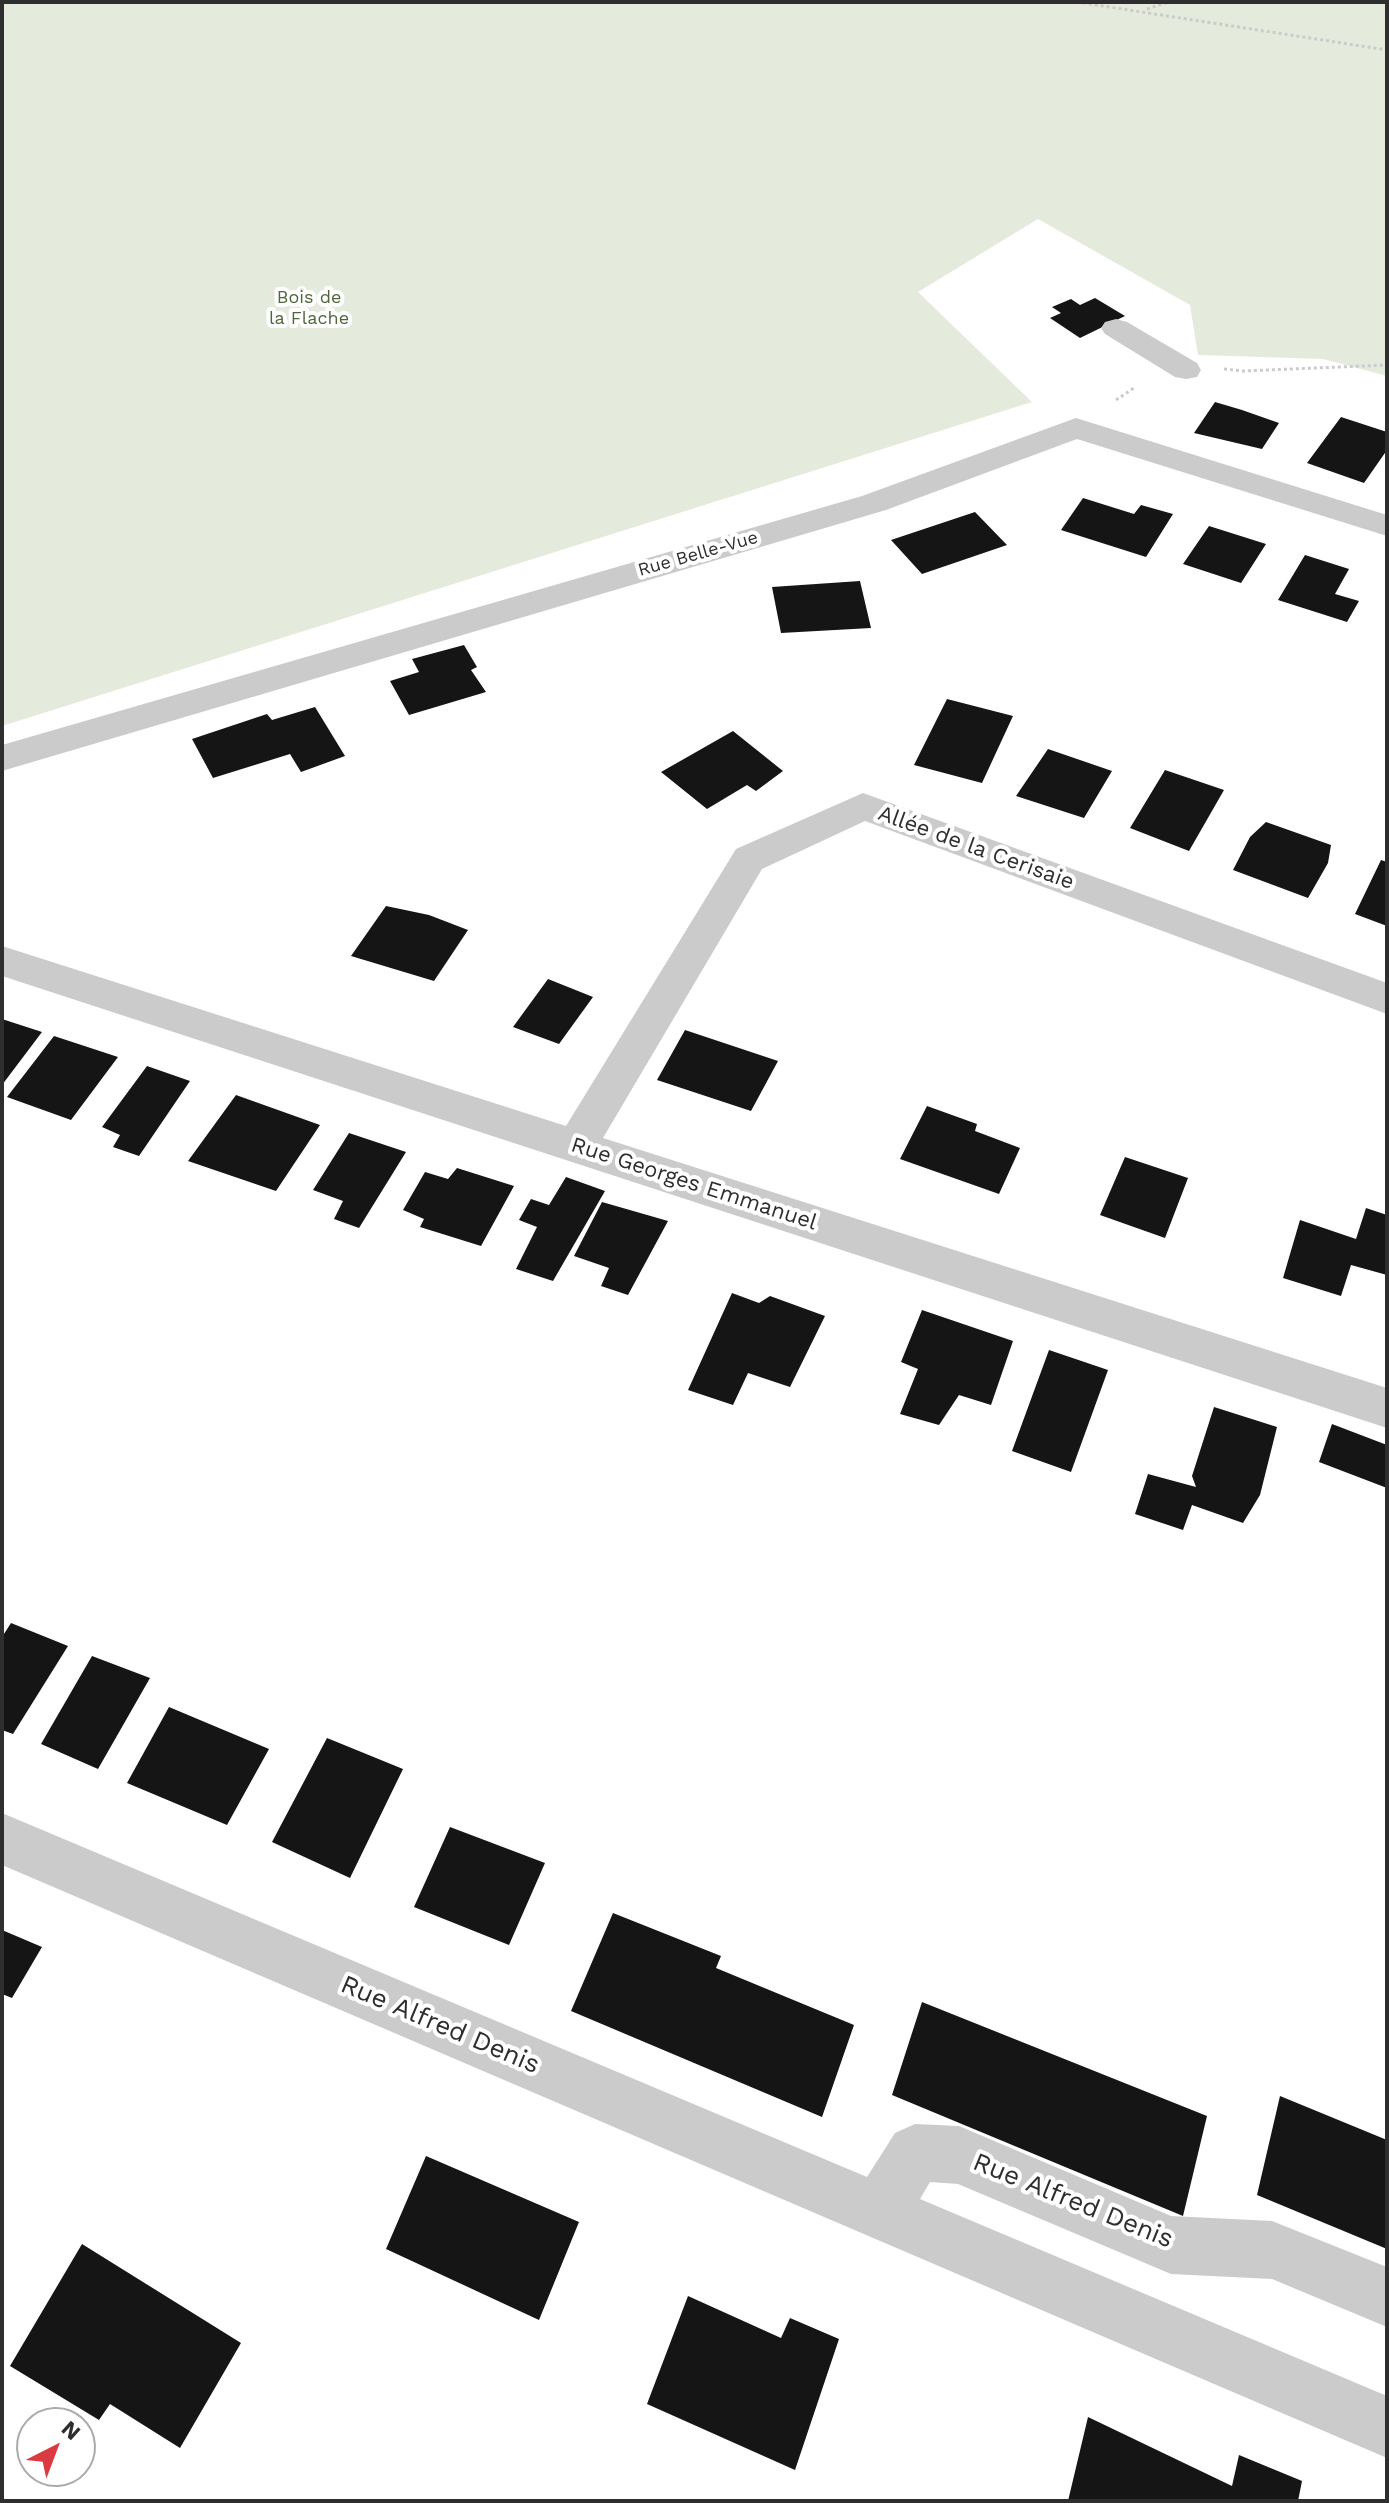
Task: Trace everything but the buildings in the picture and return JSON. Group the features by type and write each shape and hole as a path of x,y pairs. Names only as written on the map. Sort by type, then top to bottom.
{"street":[{"path":"1116,328 1186,370"},
{"name":"Rue Belle-Vue","path":"2,758 874,503 1076,428 1387,526"},
{"name":"Allée de la Cerisaie","path":"576,1146 749,859 863,806 1387,999"},
{"name":"Rue Georges Emmanuel","path":"2,961 1387,1408"},
{"name":"Rue Alfred Denis","path":"2,1839 1387,2427"},
{"name":"Rue Alfred Denis","path":"879,2212 915,2153 959,2155 1171,2245 1272,2250 1387,2297"}],"path":[{"path":"1077,2 1387,50"},
{"path":"1143,11 1169,2"}],"green space":[{"name":"Bois de la Flache","path":"2,2 1387,2 1387,376 1323,359 1198,355 1190,305 1038,219 918,292 1032,402 2,726"}]}
